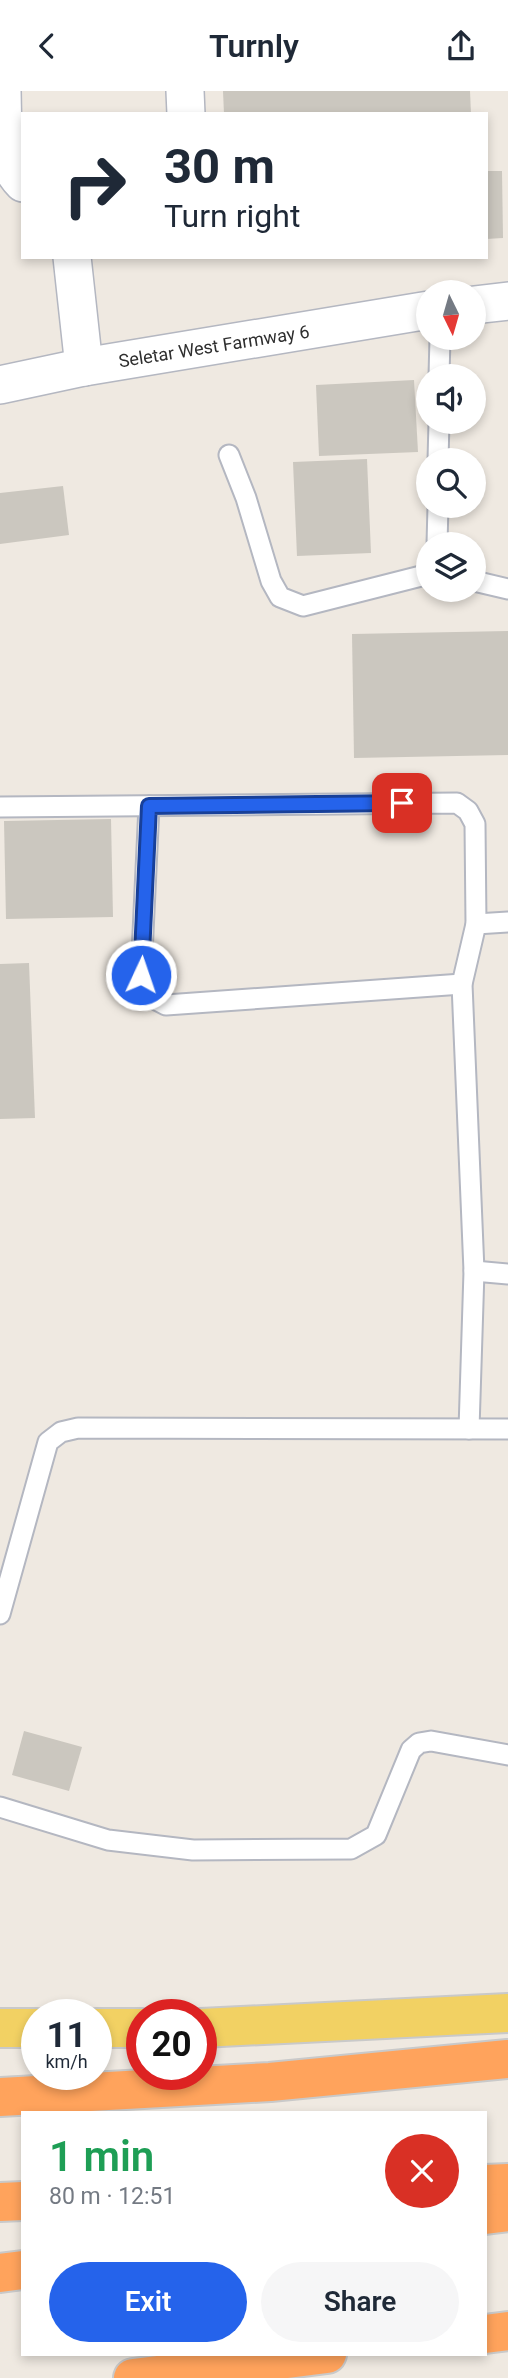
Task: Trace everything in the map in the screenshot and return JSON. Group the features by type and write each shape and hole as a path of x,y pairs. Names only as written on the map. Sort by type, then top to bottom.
{"highway":[{"path":"0,2097 270,2082 508,2059"},
{"path":"487,2184 508,2183"},
{"path":"0,2202 21,2201"},
{"path":"487,2215 508,2212"},
{"path":"0,2273 21,2270"},
{"path":"487,2334 508,2331"},
{"path":"133,2378 311,2356"}],"main road":[{"path":"217,2027 508,2013"},
{"path":"0,2028 21,2028"}],"street":[{"path":"2,91 5,154 12,174 21,181"},
{"path":"185,91 186,112"},
{"path":"72,259 83,367"},
{"path":"486,304 508,301"},
{"name":"Seletar West Farmway 6","path":"0,385 83,367 416,312"}],"lane":[{"path":"229,455 246,498 271,581 280,597 303,605 416,577"},
{"path":"486,584 508,589"},
{"path":"0,807 457,803 468,811 475,824 476,925 462,985 474,1271 469,1429"},
{"path":"149,806 141,975 148,995 166,1005 462,985"},
{"path":"476,925 508,922"},
{"path":"474,1271 508,1274"},
{"path":"0,1614 48,1442 61,1432 78,1428 508,1429"},
{"path":"0,1807 108,1840 193,1850 351,1849 376,1835 411,1750 419,1743 431,1741 508,1755"}],"building":[{"path":"223,91 470,91 471,112 224,112"},
{"path":"488,171 502,171 503,238 488,239"},
{"path":"414,380 416,452 319,456 316,385"},
{"path":"367,459 371,553 297,556 293,462"},
{"path":"63,486 69,535 0,544 0,493"},
{"path":"508,631 508,755 354,758 352,634"},
{"path":"111,819 113,917 6,919 4,821"},
{"path":"29,963 35,1118 0,1119 0,964"},
{"path":"24,1731 82,1747 69,1791 12,1775"}],"route":[{"path":"141,975 149,806 402,803"}]}
